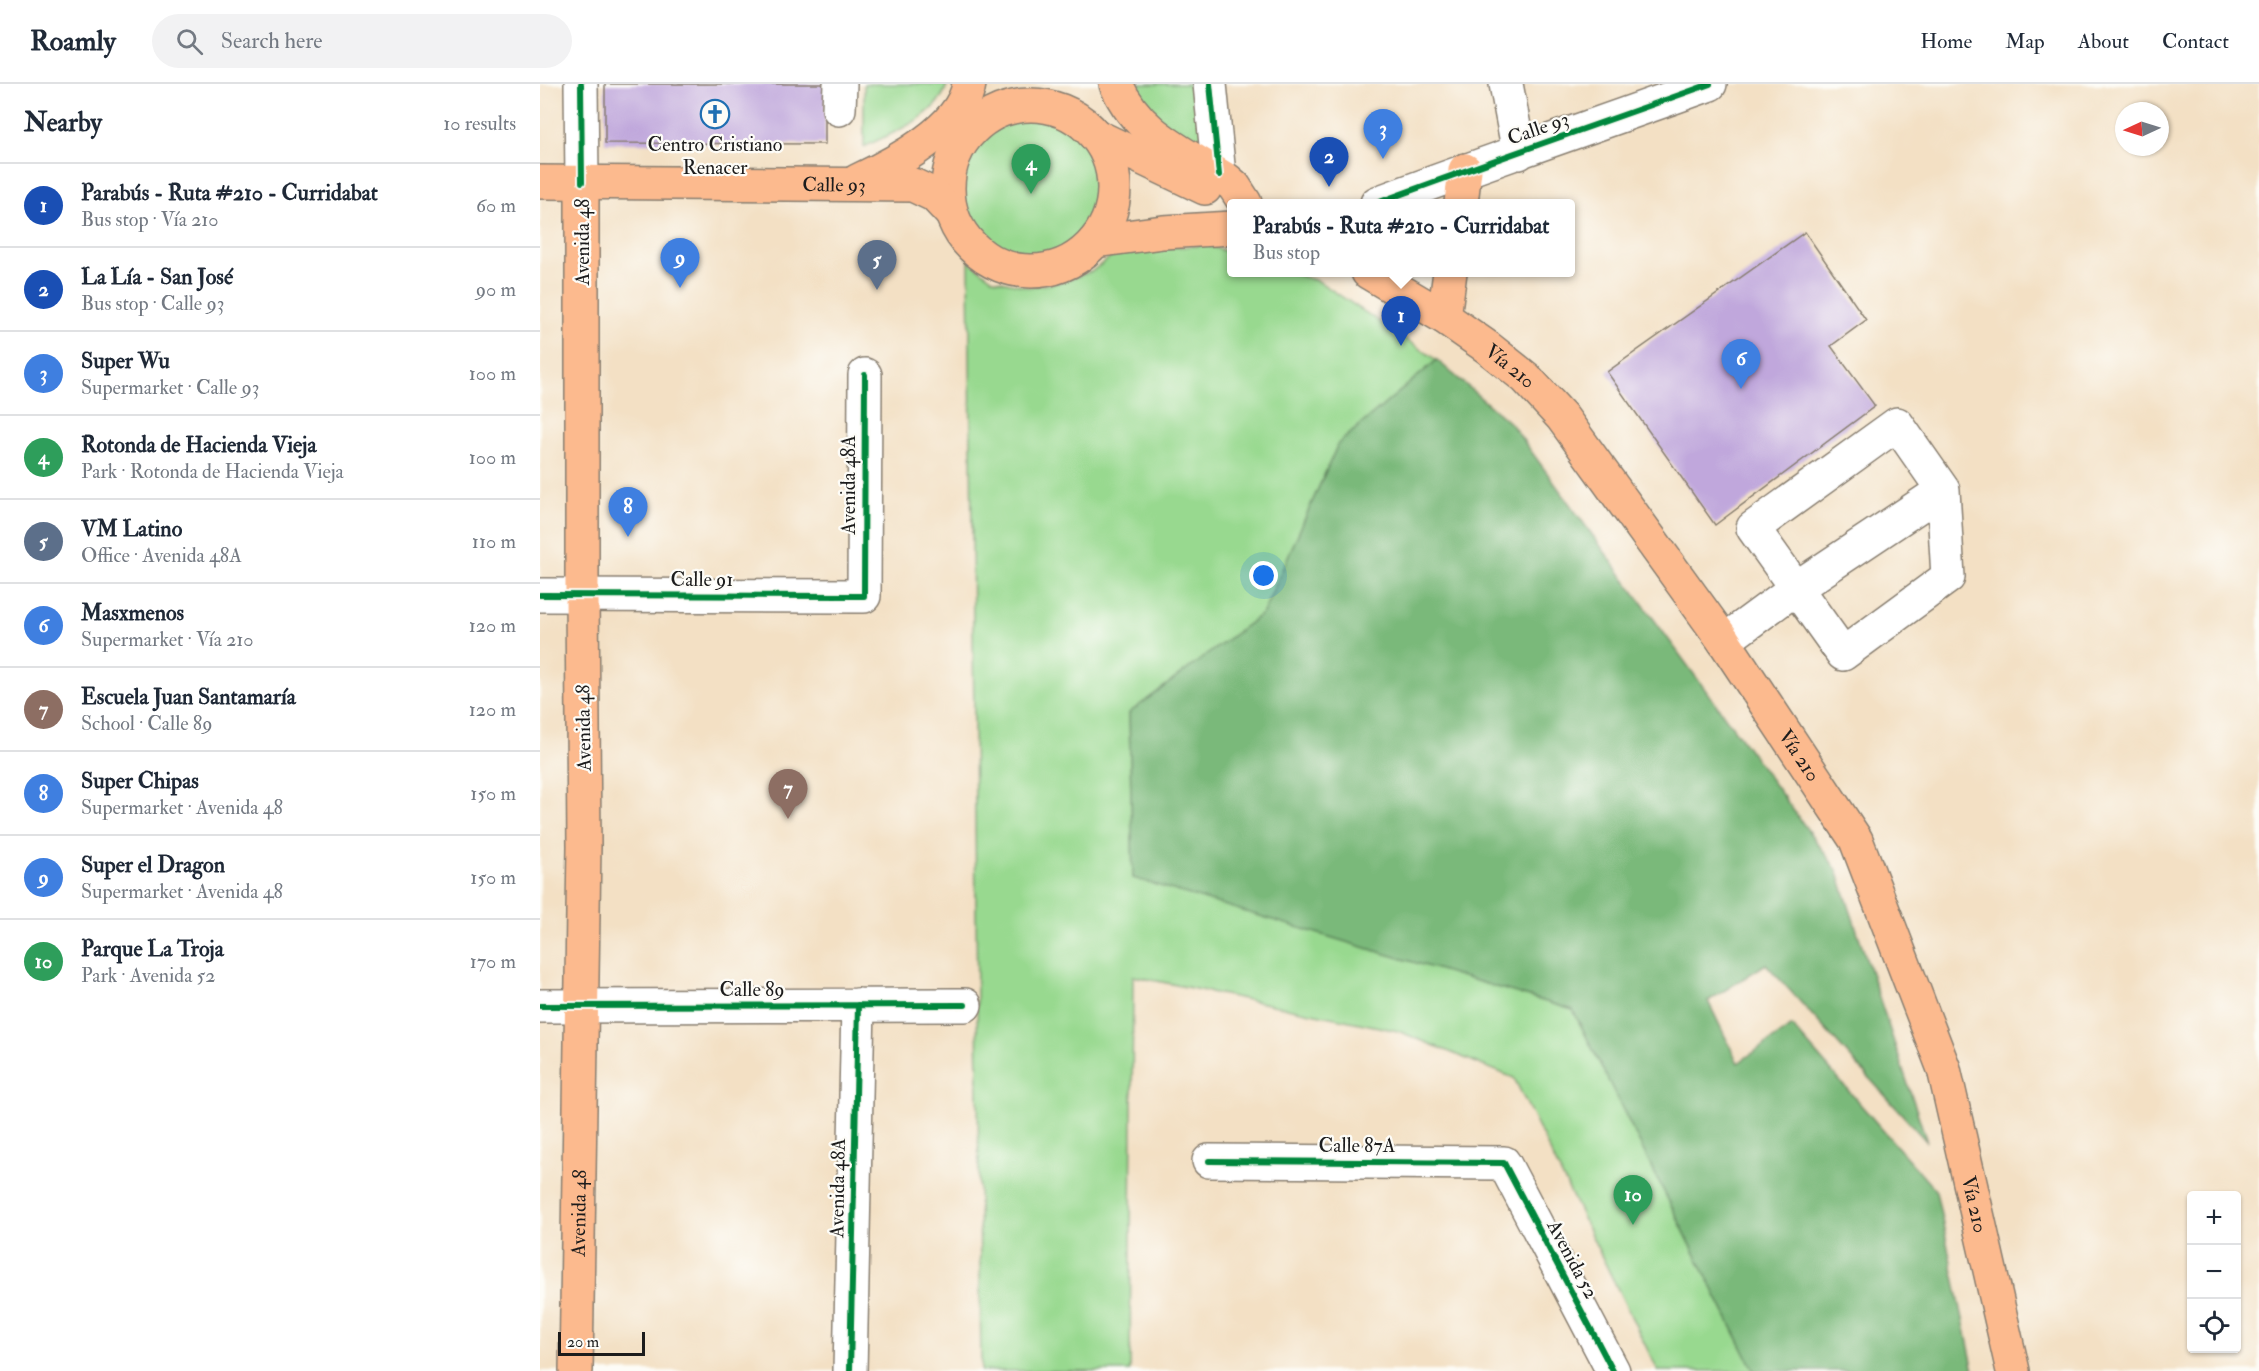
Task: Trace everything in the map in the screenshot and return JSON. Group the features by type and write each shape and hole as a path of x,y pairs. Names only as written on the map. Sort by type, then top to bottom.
{"main road":[{"path":"850,185 894,164 937,133 958,111 968,94 969,84"},
{"path":"1116,84 1122,98 1135,116 1156,136 1220,175 1234,186 1242,199"},
{"path":"913,185 934,195 951,213 961,233 975,251 994,263 1016,270 1039,271 1060,267 1079,256 1095,241 1109,216 1114,189 1110,161 1096,136 1084,124 1068,99 1044,105 1017,106 991,99 954,156 948,184 951,213"},
{"path":"1096,136 1228,199"},
{"name":"Calle 93","path":"540,182 913,185 935,174 954,156"},
{"path":"1462,199 1465,170"},
{"name":"Avenida 48","path":"576,1371 584,846 582,182"},
{"path":"1095,241 1163,232 1227,228"},
{"name":"Vía 210","path":"1375,277 1444,317 1487,347 1526,378 1562,417 1724,641 1856,840 1944,1069 2013,1371"},
{"path":"1444,317 1449,277"}],"street":[{"name":"Avenida 48","path":"581,84 582,182"},
{"path":"1210,84 1220,175"},
{"path":"1506,84 1519,153"},
{"name":"Calle 93","path":"1390,199 1465,170 1519,153 1710,84"},
{"name":"Avenida 48A","path":"864,596 865,375"},
{"path":"1897,424 1943,490 1948,577 1843,654 1753,528 1897,424"},
{"path":"1724,641 1796,588 1943,490"},
{"name":"Calle 91","path":"540,596 864,596"},
{"name":"Avenida 48A","path":"850,1371 858,1005"},
{"name":"Calle 89","path":"540,1006 965,1005"},
{"name":"Calle 87A","path":"1209,1161 1504,1163"},
{"name":"Avenida 52","path":"1504,1163 1613,1371"}],"green space":[{"path":"864,84 947,84 942,96 924,115 900,130 864,147"},
{"path":"1112,84 1205,84 1208,154"},
{"path":"1031,118 1058,124 1070,130 1080,139 1089,149 1095,161 1101,188 1095,215 1089,227 1080,237 1070,246 1058,252 1031,258 1004,252 992,246 982,237 973,227 967,215 961,188 967,161 973,149 982,139 992,130 1004,124"},
{"path":"1207,245 1227,252 1227,277 1304,277 1318,281 1437,360 1338,444 1263,613 1129,713 1133,878 1573,1010 1754,1371 1658,1371 1514,1078 1398,1031 1133,976 1130,1371 981,1371 969,261 993,279 1028,287 1063,282 1092,271 1119,251"},
{"path":"1437,360 1512,425 1837,870 1927,1142 1766,964 1708,1001 1738,1063 1792,1026 1936,1191 1974,1371 1754,1371 1573,1010 1133,878 1129,713 1263,613 1338,444"}],"building":[{"name":"Centro Cristiano Renacer","path":"605,84 825,84 825,144 605,143"},
{"path":"1805,232 1866,320 1831,346 1875,406 1715,525 1607,372"}],"cycle path":[{"path":"581,84 582,182"},
{"path":"1210,84 1219,175"},
{"path":"1388,199 1710,84"},
{"path":"540,595 864,596 865,375"},
{"path":"850,1371 858,1005"},
{"path":"540,1006 965,1005"},
{"path":"1209,1161 1504,1163 1613,1371"}],"place":[{"name":"Centro Cristiano Renacer","path":"715,114"},
{"name":"Super Wu","path":"1383,159"},
{"name":"La Lía - San José","path":"1329,187"},
{"name":"Rotonda de Hacienda Vieja","path":"1031,194"},
{"name":"Super el Dragon","path":"680,288"},
{"name":"VM Latino","path":"877,290"},
{"name":"Parabús - Ruta #210 - Curridabat","path":"1401,346"},
{"name":"Masxmenos","path":"1741,389"},
{"name":"Super Chipas","path":"628,537"},
{"name":"Escuela Juan Santamaría","path":"788,819"},
{"name":"Parque La Troja","path":"1633,1225"}]}
